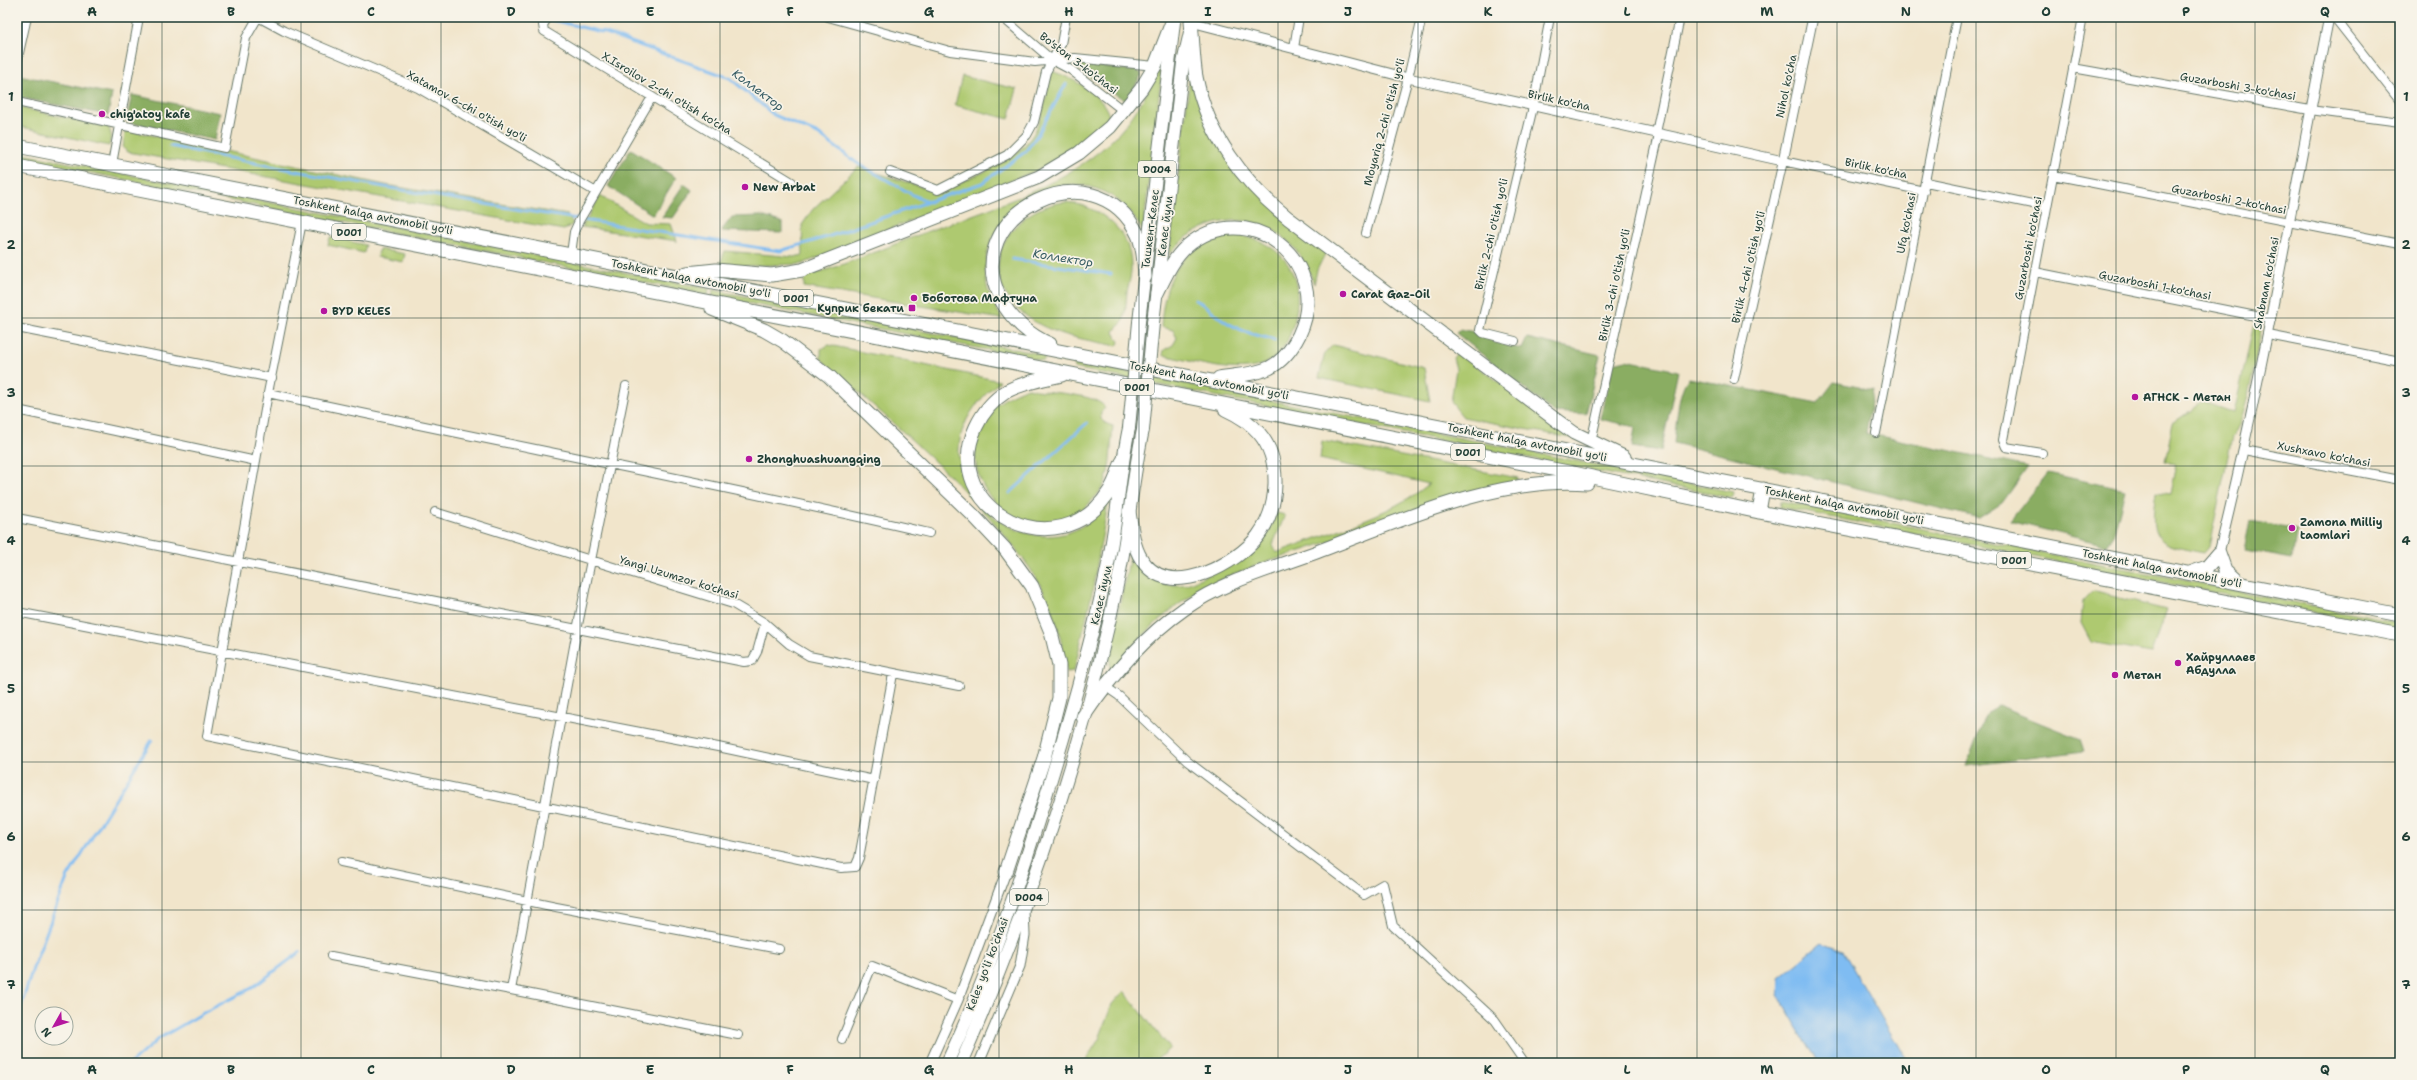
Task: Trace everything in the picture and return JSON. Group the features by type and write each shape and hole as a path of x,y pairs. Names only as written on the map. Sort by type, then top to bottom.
{"highway":[{"path":"673,274 716,270 772,275 802,270 1039,177 1087,147 1125,112 1155,66 1175,17"},
{"path":"1192,20 1196,77 1204,103 1230,158 1248,180 1288,218 1556,420 1591,442 1642,465"},
{"name":"Toshkent halqa avtomobil yo'li","path":"17,146 1070,352 2400,615"},
{"name":"Toshkent halqa avtomobil yo'li","path":"17,166 1565,471 1628,486 1759,512 2400,635"},
{"path":"1070,352 1047,343 1027,330 1010,314 998,294 992,267 994,255 1002,233 1015,216 1032,202 1054,194 1078,193 1100,199 1117,209 1134,228 1141,244 1145,277"},
{"path":"1157,293 1176,257 1196,240 1215,232 1235,229 1266,235 1282,246 1298,263 1307,285 1308,310 1301,331 1286,356 1269,368 1257,372 1207,379"},
{"path":"680,297 764,330 829,376 973,515 1005,549 1032,586 1051,632 1059,665 1059,698 1042,765 1006,872"},
{"path":"1068,374 1017,386 999,396 984,411 972,435 969,449 969,463 975,487 990,506 1014,524 1035,529 1058,527 1083,517 1101,502 1110,490 1122,462"},
{"path":"1130,512 1135,544 1143,561 1155,573 1170,578 1187,578 1218,567 1245,550 1262,531 1271,509 1274,494 1274,472 1269,449 1260,434 1248,422 1207,401"},
{"path":"1082,721 1106,687 1157,630 1191,605 1229,584 1402,520 1488,493 1559,481 1628,486"},
{"path":"1759,512 1763,489"},
{"path":"2188,573 2207,567 2219,553 2225,570 2239,583"}],"main road":[{"name":"Ташкент-Келес","path":"1122,462 1129,428 1175,17"},
{"name":"Келес йули","path":"1082,721 1118,579 1143,430 1153,323 1184,63 1192,20"},
{"name":"Келес йули","path":"1067,726 1108,568 1122,462"},
{"name":"Keles yoʻli koʻchasi","path":"961,1063 1024,910 1038,870 1082,721"},
{"name":"Keles yoʻli koʻchasi","path":"947,1063 994,950 1029,851 1067,726"},
{"path":"1006,872 1029,851"}],"street":[{"path":"17,62 27,17"},
{"path":"112,164 118,123 139,17"},
{"path":"17,102 118,123 225,148 246,38 258,17"},
{"name":"Xatamov 6-chi o'tish yo'li","path":"258,17 284,31 418,88 596,192"},
{"path":"828,17 950,51 1035,62 1075,58 1155,66"},
{"name":"Bo'ston 3-ko'chasi","path":"1002,17 1052,60 1071,70 1125,112"},
{"path":"890,172 938,190 1007,155 1027,135 1034,122 1046,72 1061,44 1066,17"},
{"path":"1294,48 1299,17"},
{"name":"Moyariq 2-chi o'tish yo'li","path":"1366,233 1408,78 1422,17"},
{"path":"1533,107 1550,17"},
{"name":"Birlik 3-chi o'tish yo'li","path":"1591,442 1657,134 1680,17"},
{"name":"Nihol ko'cha","path":"1783,161 1813,17"},
{"name":"Ufq ko'chasi","path":"1876,433 1957,17"},
{"name":"Guzarboshi ko'chasi","path":"2042,453 2006,447 2003,440 2083,17"},
{"name":"Shabnam ko'chasi","path":"2219,553 2244,450 2268,335 2329,17"},
{"path":"2334,17 2400,101"},
{"name":"X.Isroilov 2-chi o'tish ko'cha","path":"547,19 542,28 544,31 792,182"},
{"name":"Birlik ko'cha","path":"1192,20 1408,78 1533,107 1924,191"},
{"name":"Guzarboshi 3-ko'chasi","path":"2073,68 2310,110 2400,122"},
{"path":"571,254 574,232 652,97"},
{"name":"Birlik 2-chi o'tish yo'li","path":"1515,341 1483,333 1480,330 1533,107"},
{"name":"Birlik 4-chi o'tish yo'li","path":"1734,379 1783,161"},
{"name":"Guzarboshi 2-ko'chasi","path":"2053,175 2400,244"},
{"path":"1926,182 2047,207"},
{"path":"302,222 237,560 207,736 544,804 841,868 855,867 859,858 893,674"},
{"name":"Guzarboshi 1-ko'chasi","path":"2035,272 2271,319"},
{"path":"17,328 272,378"},
{"path":"2268,335 2400,361"},
{"path":"510,990 577,630 592,562 626,386"},
{"path":"268,393 610,466 783,499 929,533"},
{"path":"17,410 256,461"},
{"name":"Xushxavo ko'chasi","path":"2244,450 2400,480"},
{"name":"Yangi Uzumzor ko'chasi","path":"435,512 592,562 733,604 765,623 789,644 809,656 959,686"},
{"path":"17,518 237,560 577,630 714,654 744,662 752,661 757,652 765,623"},
{"path":"17,612 561,719 718,747 874,780"},
{"path":"1106,687 1119,696 1187,761 1364,895 1383,884 1393,926 1495,1020 1525,1063"},
{"path":"341,862 528,899 556,907 779,949"},
{"name":"Keles yoʻli koʻchasi","path":"930,1063 958,1000 1006,872"},
{"name":"Keles yoʻli koʻchasi","path":"979,1063 1020,966 1025,935 1024,910"},
{"path":"331,956 738,1035"},
{"path":"842,1039 872,966 958,1000"}],"green space":[{"path":"1163,61 1143,231 1123,204 1118,200 1106,193 1084,186 1062,185 1041,191 1022,202 1005,217 993,236 987,257 986,280 988,290 1002,319 804,287 804,280 809,275 853,261 1003,204 1054,181 1077,167 1099,151 1126,125 1143,99"},
{"path":"1072,63 1137,71 1141,73 1141,76 1126,101 1072,65"},
{"path":"1052,71 1079,83 1088,89 1102,103 1110,120 1102,129 1055,163 802,264 743,266 720,264 725,251 794,257 803,255 802,225 813,209 858,167 938,192 1004,161 1026,144 1034,133 1043,110"},
{"path":"19,75 112,94 108,115 17,97"},
{"path":"962,76 1017,89 1009,119 955,105"},
{"path":"1190,76 1212,135 1326,252 1317,270 1314,284 1306,266 1296,250 1283,237 1269,228 1252,222 1235,221 1216,223 1189,236 1169,254"},
{"path":"132,95 220,113 215,140 126,122"},
{"path":"17,107 109,127 111,135 109,146 17,126"},
{"path":"132,131 385,185 568,215 573,224 564,230 128,152 123,148 125,132"},
{"path":"631,149 676,178 653,215 608,186"},
{"path":"18,153 709,289 708,295 17,158"},
{"path":"684,184 692,190 673,218 662,217"},
{"path":"600,196 646,223 671,224 677,241 582,227"},
{"path":"1066,202 1090,208 1101,214 1119,230 1130,252 1131,271 1126,308 1122,323 1114,332 1119,342 1117,346 1066,335 1042,326 1020,311 1006,295 999,277 999,260 1004,243 1014,228 1028,215 1046,206"},
{"path":"761,216 782,222 782,233 721,231 732,217"},
{"path":"1229,234 1249,237 1265,244 1278,253 1288,265 1294,279 1297,295 1296,312 1291,332 1286,343 1279,353 1270,361 1259,366 1247,368 1223,368 1163,355 1164,350 1173,345 1177,338 1173,330 1161,327 1166,294 1177,267 1186,257 1198,248 1212,240"},
{"path":"330,237 366,245 364,253 328,245"},
{"path":"379,249 405,254 403,262 377,257"},
{"path":"713,290 1045,355 1044,361 712,296"},
{"path":"2254,324 2262,325 2254,367 2242,418 2232,437 2209,547 2204,553 2176,547 2159,538 2155,531 2154,521 2156,492 2170,494 2176,464 2165,462 2173,423 2203,402 2234,413"},
{"path":"1460,329 1475,332 1497,343 1522,349 1527,338 1600,355 1586,414 1553,412 1456,333"},
{"path":"829,345 1000,381 984,396 970,413 964,426 959,449 962,471 971,491 986,509 1004,524 1025,533 1047,536 1070,532 1086,524 1108,503 1092,593 1074,671 1066,672 1060,634 1051,607 1037,579 1018,552 997,526 956,482 912,440 821,359 821,349"},
{"path":"1333,345 1424,368 1430,401 1319,378 1325,353"},
{"path":"1458,352 1576,439 1463,417 1451,402 1456,369 1453,358"},
{"path":"1626,360 1678,371 1661,451 1632,447 1635,427 1600,419 1613,363"},
{"path":"1075,362 1733,492 1732,498 1074,368"},
{"path":"1689,378 1818,403 1834,382 1873,390 1866,433 2028,467 2002,503 1979,518 1674,443 1682,390"},
{"path":"1028,388 1080,396 1099,402 1105,407 1101,414 1103,421 1113,426 1111,453 1105,484 1083,510 1067,520 1045,524 1025,520 1008,513 994,502 984,487 978,471 975,454 977,436 984,420 1000,402"},
{"path":"1322,441 1518,478 1517,480 1255,566 1217,581 1184,601 1160,619 1139,639 1111,673 1109,653 1132,548 1142,568 1154,579 1163,583 1180,585 1187,584 1221,568 1255,549 1265,537 1277,513 1285,515 1273,544 1276,553 1376,515 1395,506 1429,484 1320,459"},
{"path":"2048,473 2125,490 2114,533 2106,545 2010,521"},
{"path":"1781,501 2400,623 2400,629 1780,507"},
{"path":"2250,521 2297,530 2292,559 2244,550"},
{"path":"2092,591 2166,610 2151,653 2091,642 2081,623 2083,600"},
{"path":"1998,706 2080,739 2084,751 1966,766 1986,713"},
{"path":"1124,991 1170,1048 1153,1063 1084,1063 1099,1039 1112,1004"}],"water":[{"path":"1822,943 1843,951 1908,1063 1819,1063 1778,995 1779,978"}],"waterway":[{"name":"Коллектор","path":"539,17 606,33 730,78 774,115 818,134 857,163 915,196 930,202"},
{"path":"170,146 322,176 551,215 780,251 830,236 982,183 1025,152 1038,134 1066,84"},
{"name":"Коллектор","path":"1012,259 1111,274"},
{"name":"Коллектор","path":"1195,300 1233,326 1275,340"},
{"path":"1010,493 1087,423"},
{"path":"17,1019 33,968 67,878 152,740"},
{"path":"131,1063 158,1039 205,1012 252,988 300,952"}],"place":[{"name":"chig'atoy kafe","path":"102,114"},
{"name":"New Arbat","path":"745,187"},
{"name":"Carat Gaz-Oil","path":"1343,294"},
{"name":"Боботова Мафтуна","path":"914,298"},
{"name":"Куприк бекати","path":"912,308"},
{"name":"BYD KELES","path":"324,311"},
{"name":"АГНСК - Метан","path":"2135,397"},
{"name":"Zhonghuashuangqing","path":"749,459"},
{"name":"Zamona Milliy taomlari","path":"2292,528"},
{"name":"Хайруллаев Абдулла","path":"2178,663"},
{"name":"Метан","path":"2115,675"}]}
